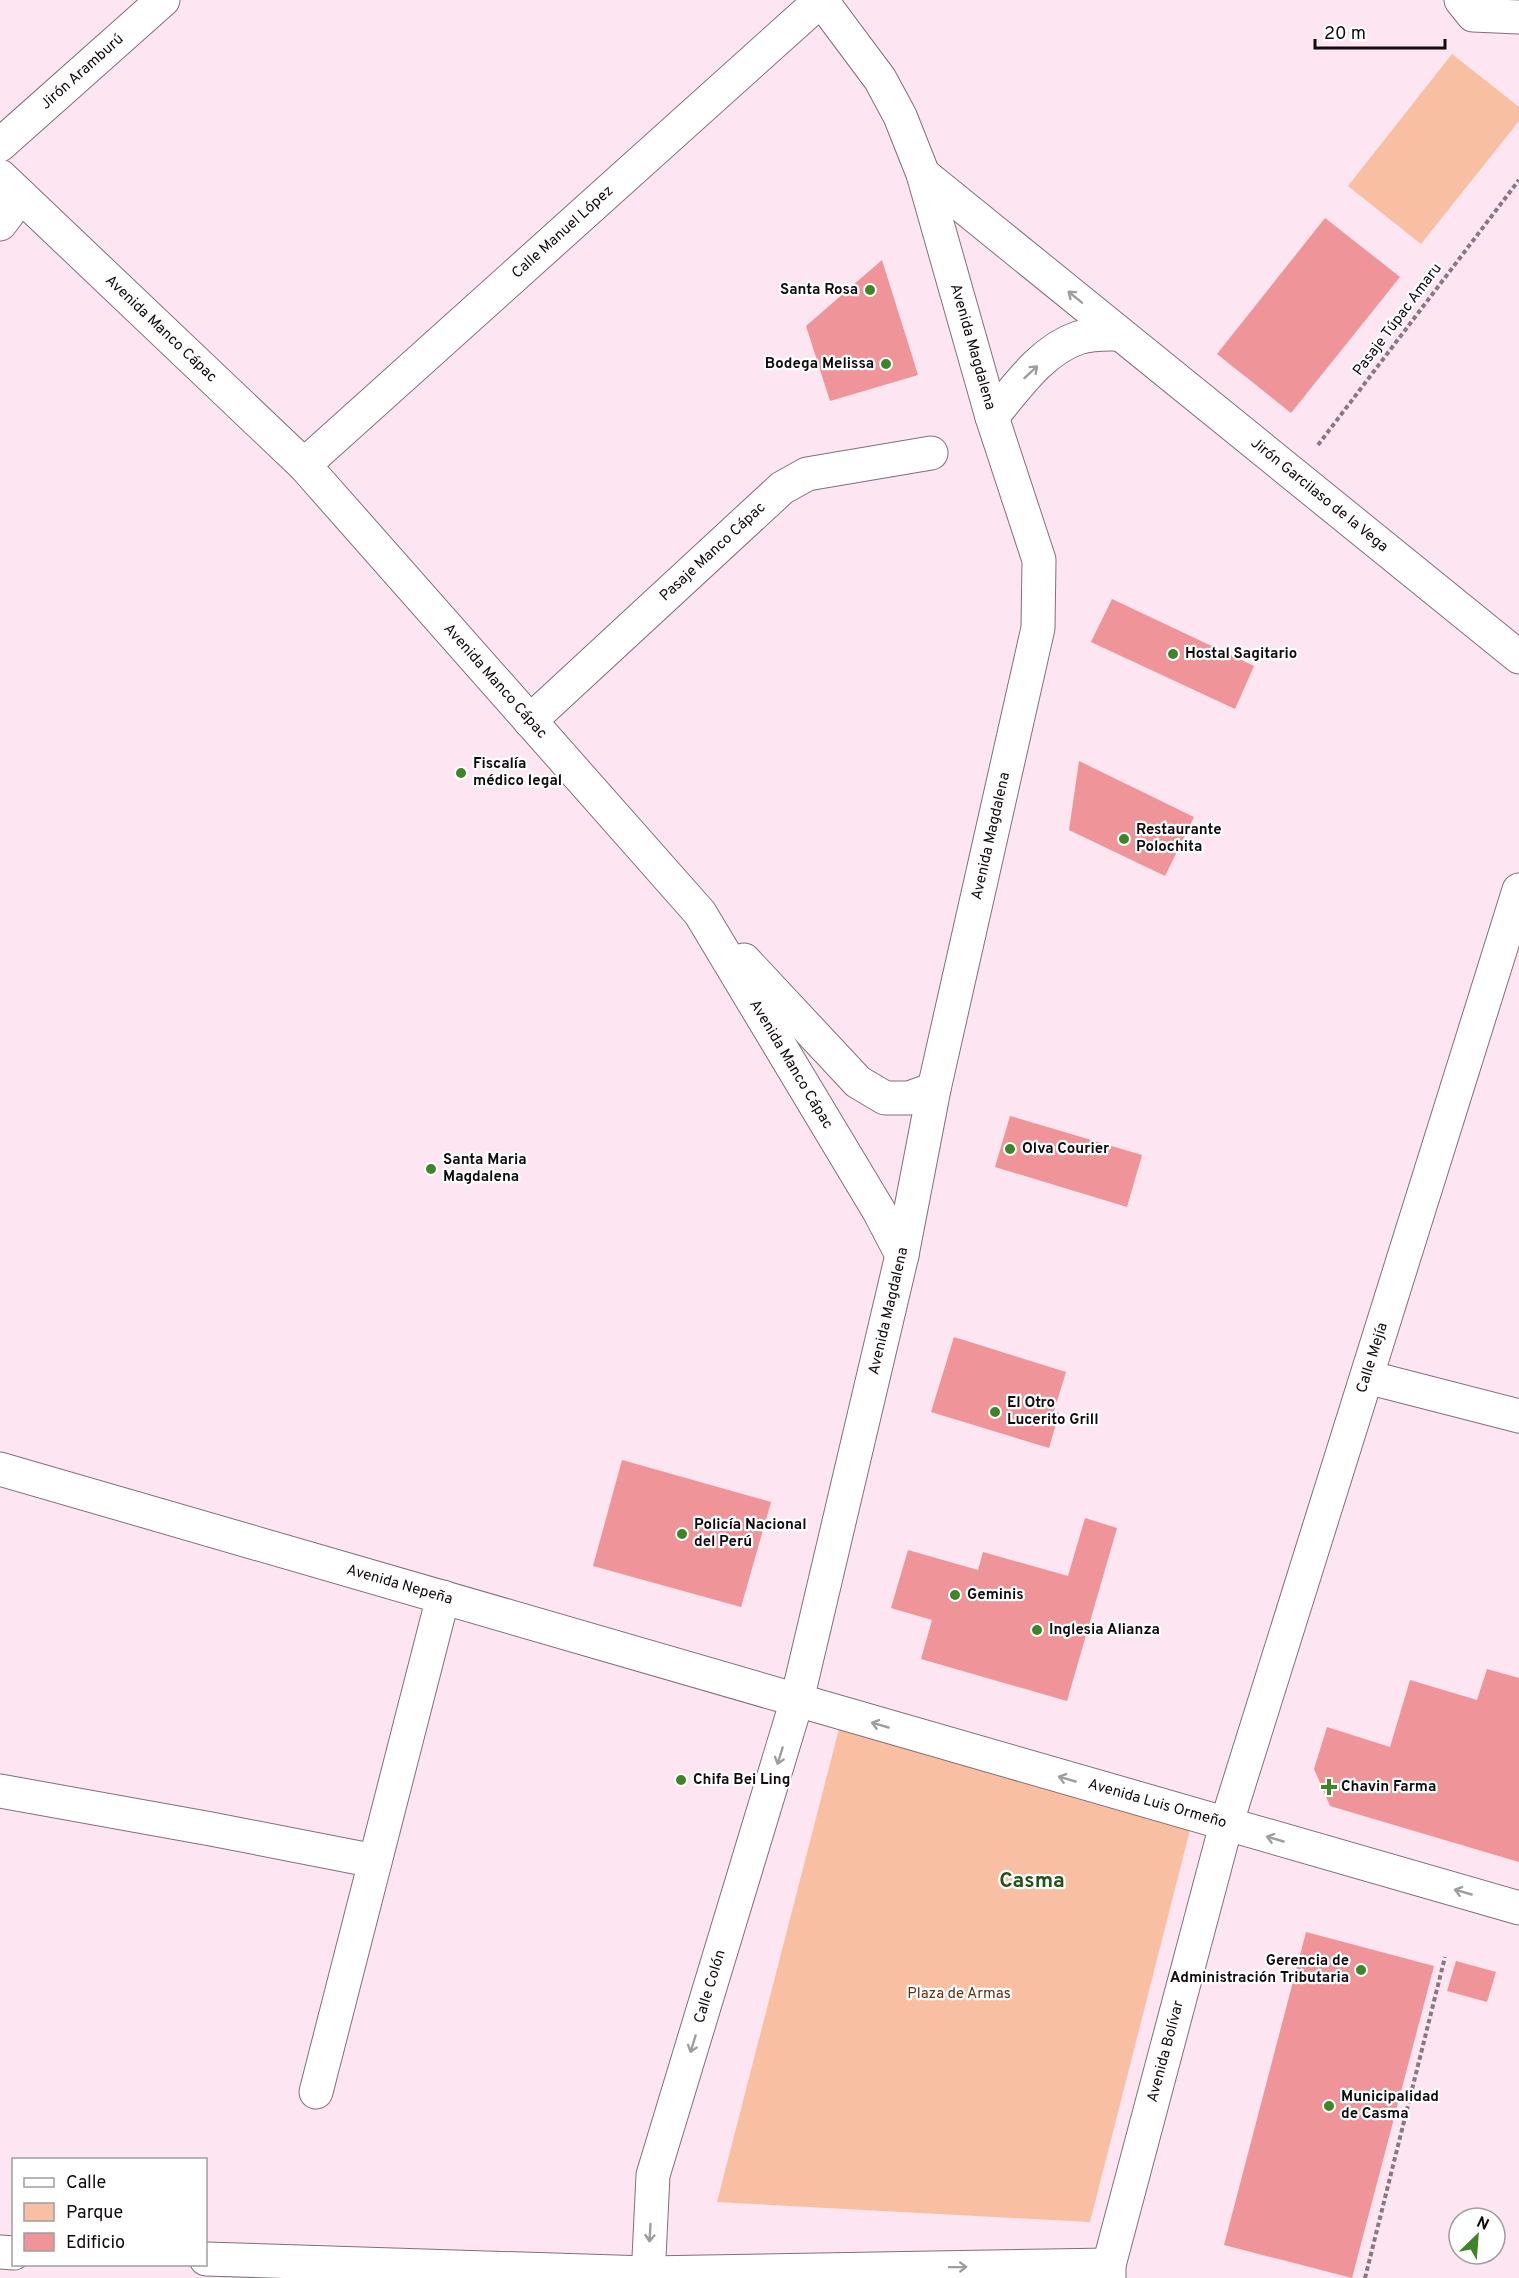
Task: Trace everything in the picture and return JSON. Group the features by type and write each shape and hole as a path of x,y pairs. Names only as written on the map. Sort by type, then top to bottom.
{"main road":[{"name":"Jirón Aramburú","path":"0,145 164,0"},
{"name":"Avenida Magdalena","path":"797,1700 902,1255 934,1089 1038,628 1039,560 992,417 922,174 900,116 880,78 821,0"},
{"name":"Calle Manuel López","path":"304,465 821,0"},
{"path":"1461,0 1473,15 1519,17"},
{"name":"Jirón Garcilaso de la Vega","path":"922,174 1519,657"},
{"path":"0,224 11,186"},
{"name":"Avenida Manco Cápac","path":"11,186 304,465 700,913 879,1211 902,1255"},
{"path":"992,417 1025,377 1055,350 1077,338 1100,333 1120,334"},
{"name":"Pasaje Manco Cápac","path":"530,721 782,488 807,474 931,453"},
{"name":"Calle Mejía","path":"1226,1825 1519,890"},
{"path":"700,913 858,1082 885,1098 909,1098 934,1089"},
{"path":"1367,1377 1519,1416"},
{"name":"Avenida Nepeña","path":"0,1469 797,1700"},
{"path":"316,2092 442,1598"},
{"name":"Avenida Luis Ormeño","path":"797,1700 1519,1908"},
{"name":"Calle Colón","path":"647,2275 653,2175 797,1700"},
{"path":"0,1791 375,1861"},
{"name":"Avenida Bolívar","path":"1109,2271 1226,1825"},
{"path":"207,2259 647,2275 1109,2271"}],"path":[{"name":"Pasaje Túpac Amaru","path":"1295,476 1519,180"},
{"path":"1365,2278 1445,1957"}],"green space":[{"path":"1452,54 1519,107 1519,121 1421,244 1348,186"},
{"name":"Plaza de Armas","path":"840,1725 1192,1822 1090,2222 717,2202"}],"building":[{"path":"1325,218 1400,277 1291,413 1217,354"},
{"path":"882,260 918,375 830,401 806,326"},
{"name":"Hostal Sagitario","path":"1112,599 1254,666 1235,709 1091,642"},
{"path":"1079,761 1194,817 1165,876 1069,830"},
{"path":"1010,1116 1142,1155 1127,1207 995,1167"},
{"path":"954,1337 1066,1372 1054,1411 1059,1413 1049,1448 931,1412"},
{"name":"Policía Nacional del Perú","path":"622,1460 771,1502 741,1607 593,1566"},
{"path":"1085,1518 1117,1528 1067,1701 921,1659 932,1620 891,1608 908,1550 978,1570 983,1552 1068,1576"},
{"path":"1487,1669 1519,1678 1519,1862 1330,1806 1314,1769 1327,1727 1390,1747 1410,1680 1477,1700"},
{"name":"Municipalidad de Casma","path":"1306,1932 1434,1966 1352,2278 1224,2245"},
{"path":"1456,1961 1496,1972 1487,2002 1447,1991"}],"place":[{"name":"Santa Rosa","path":"870,290"},
{"name":"Bodega Melissa","path":"886,364"},
{"name":"Hostal Sagitario","path":"1173,654"},
{"name":"Fiscalía médico legal","path":"461,773"},
{"name":"Restaurante Polochita","path":"1124,839"},
{"name":"Olva Courier","path":"1010,1149"},
{"name":"Santa Maria Magdalena","path":"431,1169"},
{"name":"El Otro Lucerito Grill","path":"995,1412"},
{"name":"Policía Nacional del Perú","path":"682,1534"},
{"name":"Geminis","path":"955,1595"},
{"name":"Inglesia Alianza","path":"1037,1630"},
{"name":"Chifa Bei Ling","path":"681,1780"},
{"name":"Chavin Farma","path":"1329,1787"},
{"name":"Gerencia de Administración Tributaria","path":"1361,1970"},
{"name":"Municipalidad de Casma","path":"1329,2106"}],"district":[{"name":"Casma","path":"1032,1881"}]}
